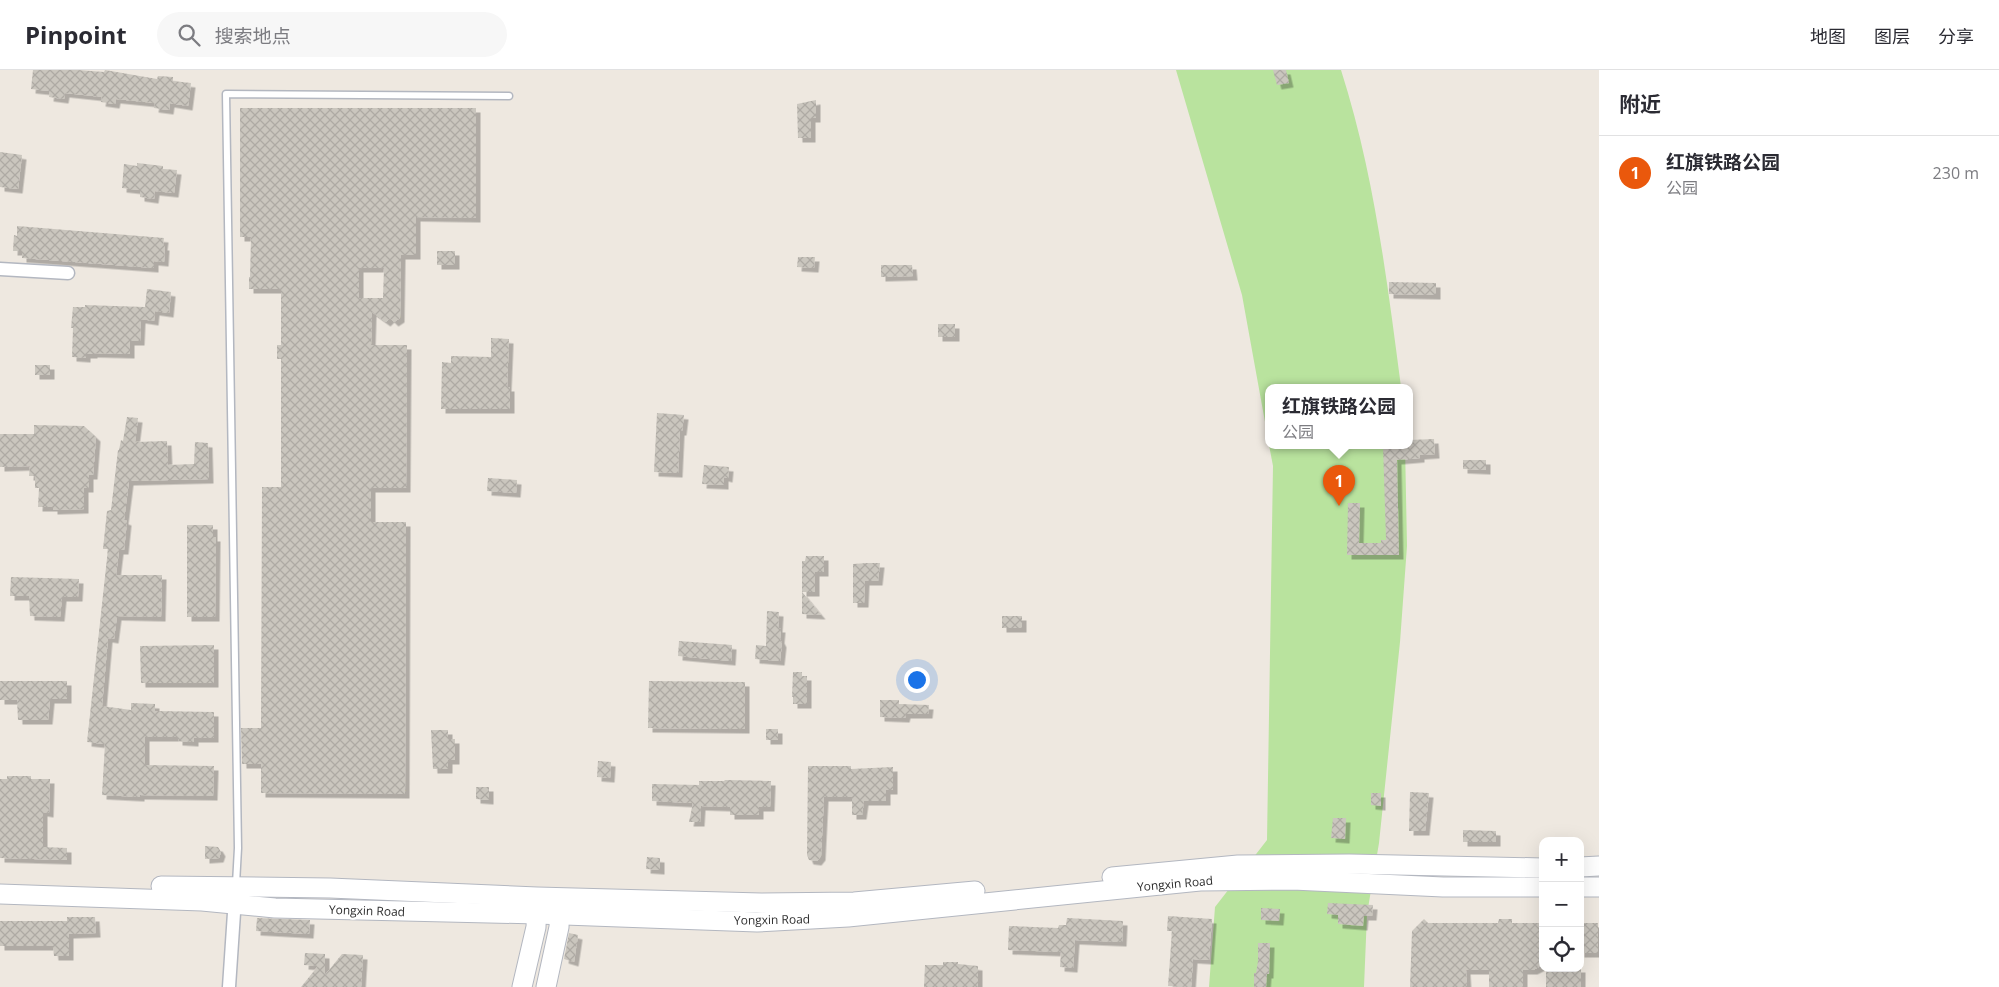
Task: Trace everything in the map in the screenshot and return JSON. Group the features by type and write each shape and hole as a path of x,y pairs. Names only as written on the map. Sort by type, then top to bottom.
{"street":[{"path":"0,269 68,274"},
{"name":"Yongxin Road","path":"0,882 235,896 274,908 560,906 854,902 1238,865 1349,864 1539,868"},
{"path":"1584,867 1599,866"},
{"name":"Yongxin Road","path":"560,906 757,922 848,917 1200,880 1293,880 1443,887 1539,887"},
{"path":"1584,887 1599,887"},
{"name":"Yongxin Road","path":"0,894 202,900 235,896"},
{"path":"229,987 235,896"},
{"path":"522,987 536,927 537,906"},
{"path":"546,987 559,927 560,906"}],"lane":[{"path":"235,896 238,848 226,94 508,96"}],"green space":[{"path":"1176,70 1341,70 1371,187 1385,267 1401,384 1265,384 1265,422 1242,295"},
{"path":"1270,449 1405,449 1407,546 1400,642 1379,843 1367,914 1364,987 1209,987 1215,907 1267,840 1273,466"}],"building":[{"path":"33,70 104,72 105,70 157,79 158,76 173,77 173,81 191,83 188,106 170,103 169,110 154,108 155,103 116,99 115,104 101,102 102,97 65,93 64,99 49,97 50,91 31,89"},
{"path":"1273,70 1286,70 1289,83 1277,85"},
{"path":"816,100 816,118 811,118 811,138 798,138 797,104"},
{"path":"240,108 476,108 476,218 416,217 416,255 401,255 400,318 394,322 390,318 386,322 372,312 371,345 407,345 406,488 371,488 371,522 406,522 405,794 261,793 261,764 242,764 241,728 261,728 262,487 281,487 281,359 277,359 277,345 281,345 281,289 249,289 251,237 240,237","holes":["359,268 384,268 383,298 359,298"]},
{"path":"0,152 22,155 18,189 0,187"},
{"path":"137,163 163,166 163,169 177,170 174,193 155,191 154,199 140,197 140,190 122,188 124,164 137,166"},
{"path":"17,226 164,238 164,262 154,261 154,268 22,258 22,251 13,251 14,235 17,236"},
{"path":"437,251 455,251 455,265 437,265"},
{"path":"798,257 815,257 814,268 797,267"},
{"path":"881,265 912,265 913,276 881,277"},
{"path":"1389,282 1436,283 1436,295 1389,294"},
{"path":"147,289 171,292 169,313 155,311 154,321 141,319 140,341 130,341 130,354 93,353 86,354 86,358 72,357 73,328 71,328 73,307 85,307 85,305 145,307"},
{"path":"938,324 955,324 955,337 938,337"},
{"path":"491,338 509,339 507,387 510,387 510,409 441,409 442,362 451,363 451,356 491,357"},
{"path":"35,365 50,365 50,375 35,375"},
{"path":"657,413 684,415 682,431 680,431 678,473 654,472"},
{"path":"127,417 138,418 135,442 167,441 168,465 194,464 195,442 208,443 209,479 129,481 124,520 127,521 124,550 119,550 116,575 162,575 161,617 117,616 114,639 108,638 102,706 131,710 131,703 155,704 155,711 214,712 214,738 194,738 194,742 178,741 178,737 145,737 145,765 214,766 213,796 140,795 140,797 102,795 105,744 87,742 108,549 103,549 107,511 111,510 118,450 121,440 123,441"},
{"path":"34,425 84,426 96,437 93,475 89,475 89,488 84,488 84,509 53,510 53,507 38,507 39,488 35,488 35,476 29,476 30,466 0,467 0,434 34,434"},
{"path":"1434,439 1435,454 1420,455 1420,458 1397,460 1399,555 1347,555 1348,503 1360,503 1359,543 1381,543 1381,540 1386,540 1383,449 1413,449 1413,440"},
{"path":"1463,460 1486,460 1486,470 1463,469"},
{"path":"704,465 729,467 728,478 724,477 724,485 702,484"},
{"path":"488,478 517,480 516,493 487,491"},
{"path":"187,525 213,525 213,537 216,537 215,617 187,617"},
{"path":"806,556 824,556 824,572 815,572 815,592 802,592 802,561 805,561"},
{"path":"880,563 878,581 865,581 864,603 853,603 853,564"},
{"path":"11,577 79,579 78,597 62,597 60,617 30,616 29,596 10,596"},
{"path":"802,592 821,615 802,614"},
{"path":"767,611 779,612 778,628 781,628 780,639 782,643 780,661 755,659 756,645 766,646"},
{"path":"1002,616 1022,616 1022,628 1002,628"},
{"path":"679,641 732,645 731,661 678,656"},
{"path":"214,645 214,683 141,683 140,646"},
{"path":"793,672 802,672 802,676 807,676 807,704 793,704"},
{"path":"0,681 67,681 67,699 50,699 48,720 18,720 17,700 0,700"},
{"path":"649,681 745,682 745,729 648,728"},
{"path":"880,700 899,700 899,704 929,705 928,714 906,714 905,718 880,717"},
{"path":"766,729 778,729 778,740 766,740"},
{"path":"431,730 448,730 448,739 455,739 455,760 448,760 448,769 433,769"},
{"path":"598,761 611,762 610,778 597,777"},
{"path":"808,766 851,766 851,769 893,767 893,790 886,790 886,801 864,801 862,815 852,815 852,797 824,797 821,856 817,861 809,860 807,855"},
{"path":"7,776 31,776 31,779 50,779 49,813 43,812 43,847 67,848 67,860 0,858 0,779 7,779"},
{"path":"699,781 771,781 770,807 759,807 759,815 730,815 730,807 701,806 700,822 689,822 693,803 652,801 652,784 699,785"},
{"path":"476,787 489,787 489,800 476,799"},
{"path":"1410,792 1429,793 1425,831 1409,831"},
{"path":"1371,793 1381,793 1381,806 1371,805"},
{"path":"1333,818 1346,818 1345,839 1331,838"},
{"path":"1463,830 1496,831 1496,842 1463,842"},
{"path":"205,846 218,847 221,852 219,858 205,859"},
{"path":"647,857 660,858 660,870 646,869"},
{"path":"1328,903 1373,905 1372,916 1364,916 1363,926 1338,924 1338,915 1327,914"},
{"path":"1261,908 1280,909 1279,921 1261,920"},
{"path":"1168,916 1212,919 1209,960 1193,959 1191,987 1168,986 1172,931 1167,931"},
{"path":"67,917 95,917 96,933 69,934 69,956 54,956 53,946 0,946 0,921 67,921"},
{"path":"257,918 310,920 309,934 256,931"},
{"path":"1067,918 1123,921 1122,942 1075,940 1073,968 1060,967 1061,952 1008,950 1009,926 1058,928 1059,925 1066,925"},
{"path":"1424,919 1428,923 1498,923 1499,919 1512,919 1512,923 1539,923 1539,967 1533,970 1523,970 1523,987 1489,987 1489,970 1466,970 1467,987 1410,987 1412,931"},
{"path":"1584,923 1598,923 1598,953 1584,953"},
{"path":"569,933 578,935 574,962 564,959"},
{"path":"1258,943 1270,943 1269,974 1267,974 1266,987 1254,987 1254,973 1256,973 1258,961"},
{"path":"305,953 325,954 325,975 342,954 363,955 361,987 301,987 318,966 304,965"},
{"path":"943,962 958,962 958,964 978,966 978,987 924,987 925,965 943,965"},
{"path":"1546,972 1581,972 1581,987 1546,987"}],"place":[{"name":"红旗铁路公园","path":"1339,506"}]}
